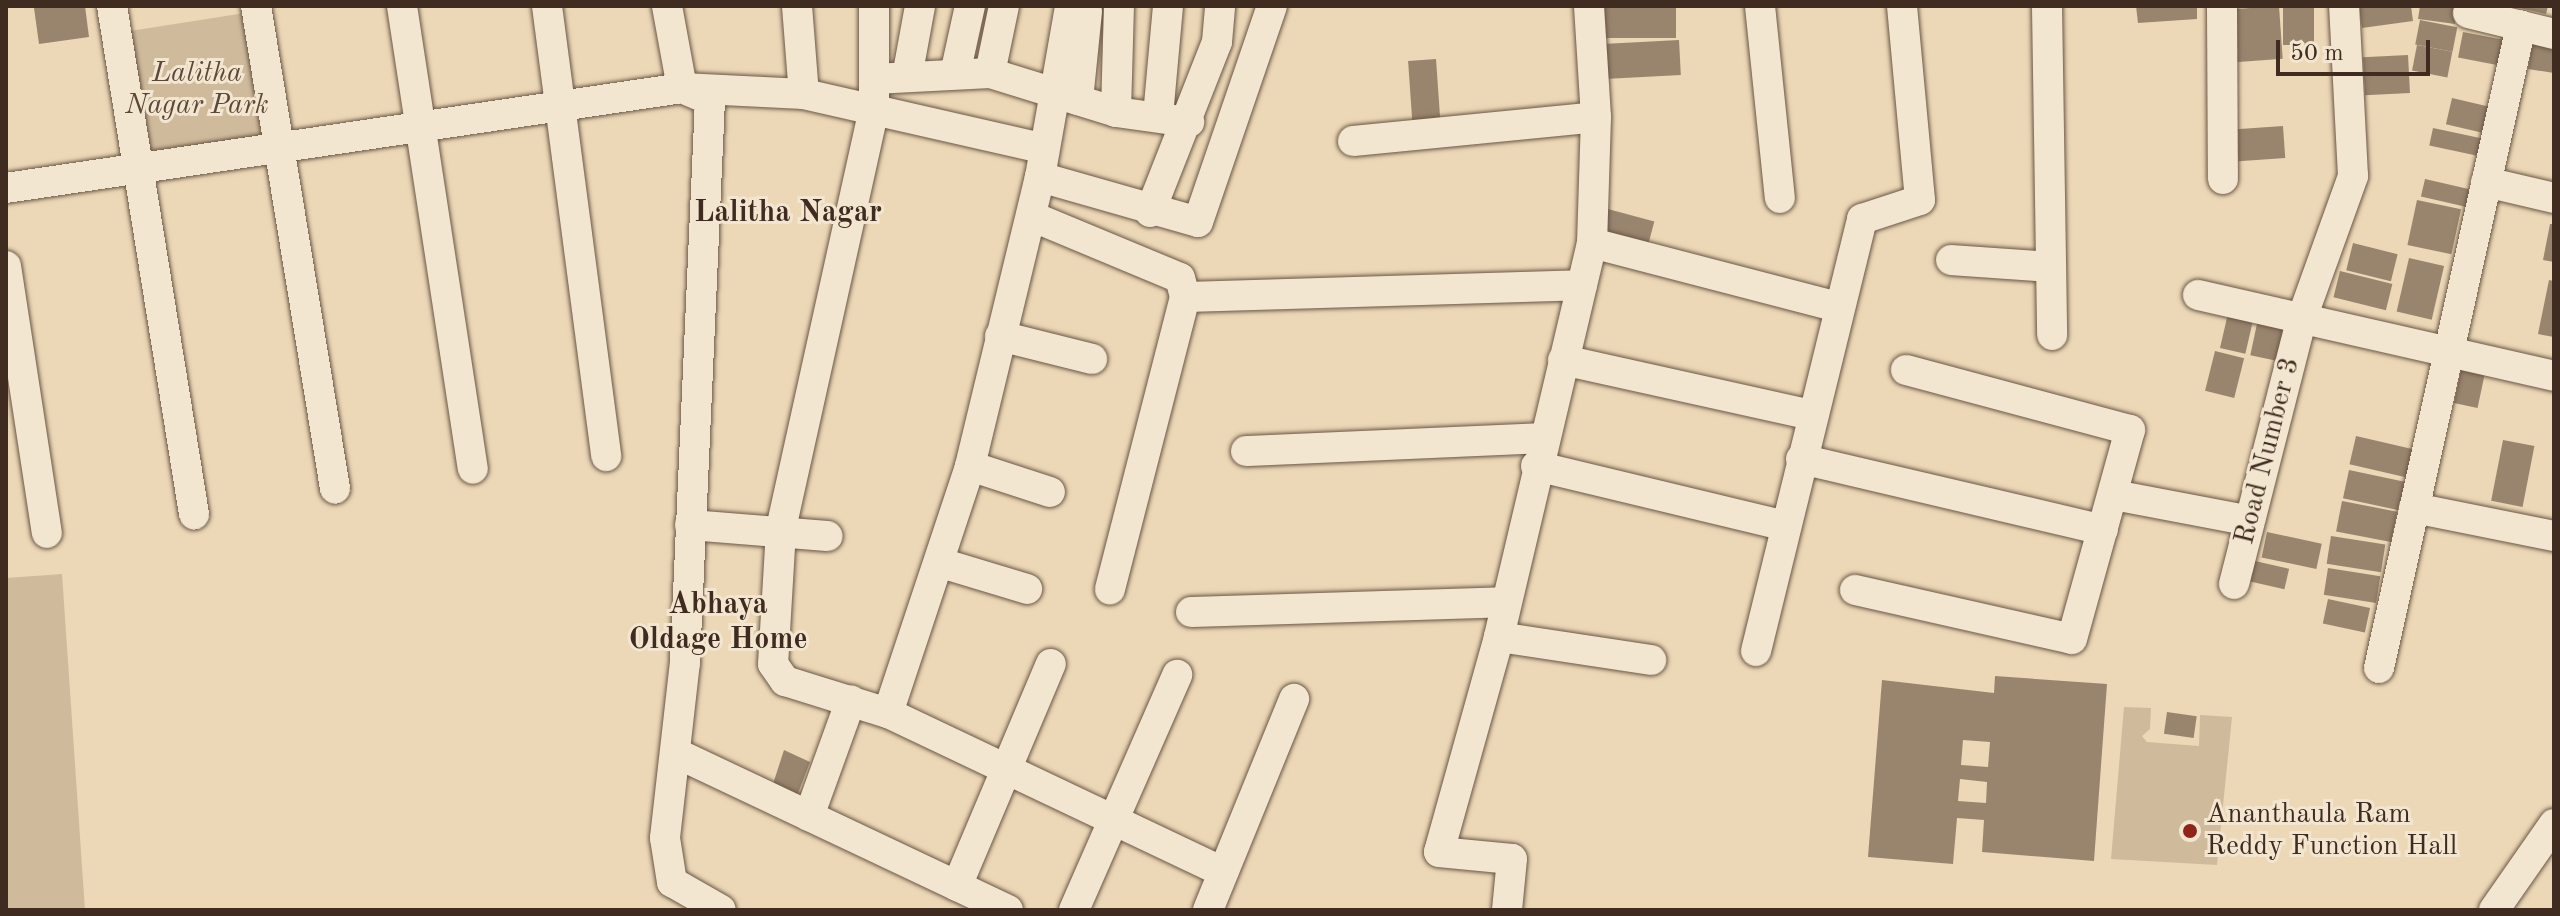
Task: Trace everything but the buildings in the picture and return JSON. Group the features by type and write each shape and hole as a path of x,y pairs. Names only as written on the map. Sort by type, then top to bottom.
{"street":[{"path":"112,6 136,170 194,514"},
{"path":"256,6 335,489"},
{"path":"402,6 473,469"},
{"path":"547,6 606,456"},
{"path":"667,6 682,88"},
{"path":"797,6 804,94"},
{"path":"874,6 874,109 781,530 773,664 785,681 888,713 1112,824 1223,872"},
{"path":"907,77 920,6"},
{"path":"955,74 970,6"},
{"path":"990,73 1004,6"},
{"path":"1116,112 1119,6"},
{"path":"1158,116 1168,6"},
{"path":"1150,212 1217,42 1220,6"},
{"path":"6,188 682,88 804,94 874,109 1041,163 1150,212 1198,222 1272,6"},
{"path":"1507,910 1512,859 1439,852 1499,637 1539,452 1592,243 1596,117 1589,6"},
{"path":"1760,6 1780,198"},
{"path":"1756,651 1837,307 1862,219 1920,200 1902,6"},
{"path":"2047,6 2052,335"},
{"path":"2222,6 2223,179"},
{"name":"Road Number 3","path":"2234,584 2302,318 2353,176 2344,6"},
{"path":"888,713 941,563 970,466 1041,163 1064,96 1078,8"},
{"path":"2379,668 2486,182 2544,26 2468,13"},
{"path":"1217,42 1256,52"},
{"path":"874,79 990,73 1116,112 1158,116 1190,111 1242,94"},
{"path":"682,88 710,100 678,754 665,838 672,882 688,903 721,910"},
{"path":"1353,141 1596,117"},
{"path":"2486,182 2554,198"},
{"path":"1031,216 1180,278 1185,297 1110,590"},
{"path":"1592,243 1837,307"},
{"path":"1951,260 2051,267"},
{"path":"6,266 47,533"},
{"path":"1185,297 1582,285"},
{"path":"2198,295 2554,376"},
{"path":"1000,336 1092,359"},
{"path":"1563,360 1811,415"},
{"path":"1855,590 2072,639 2130,430 1906,370"},
{"path":"1246,451 1539,452 1786,526"},
{"path":"1801,459 2103,530"},
{"path":"970,466 1050,492"},
{"path":"2114,495 2250,521"},
{"path":"2414,508 2554,536"},
{"path":"690,525 828,536"},
{"path":"941,563 1027,589"},
{"path":"1191,612 1505,602"},
{"path":"1499,637 1651,660"},
{"path":"957,886 1051,664"},
{"path":"1074,910 1177,675"},
{"path":"1208,910 1294,699"},
{"path":"809,816 851,700"},
{"path":"678,754 1008,910"},
{"path":"2494,910 2541,864 2554,824"}],"green space":[{"name":"Lalitha Nagar Park","path":"257,11 279,148 138,171 116,33"},
{"path":"62,574 85,910 6,910 6,578"},
{"path":"2124,707 2151,708 2150,729 2142,736 2147,742 2199,746 2200,715 2232,717 2217,865 2111,859"}],"place":[{"name":"Ananthaula Ram Reddy Function Hall","path":"2190,831"}],"district":[{"name":"Lalitha Nagar","path":"788,213"},
{"name":"Abhaya Oldage Home","path":"718,622"}]}
